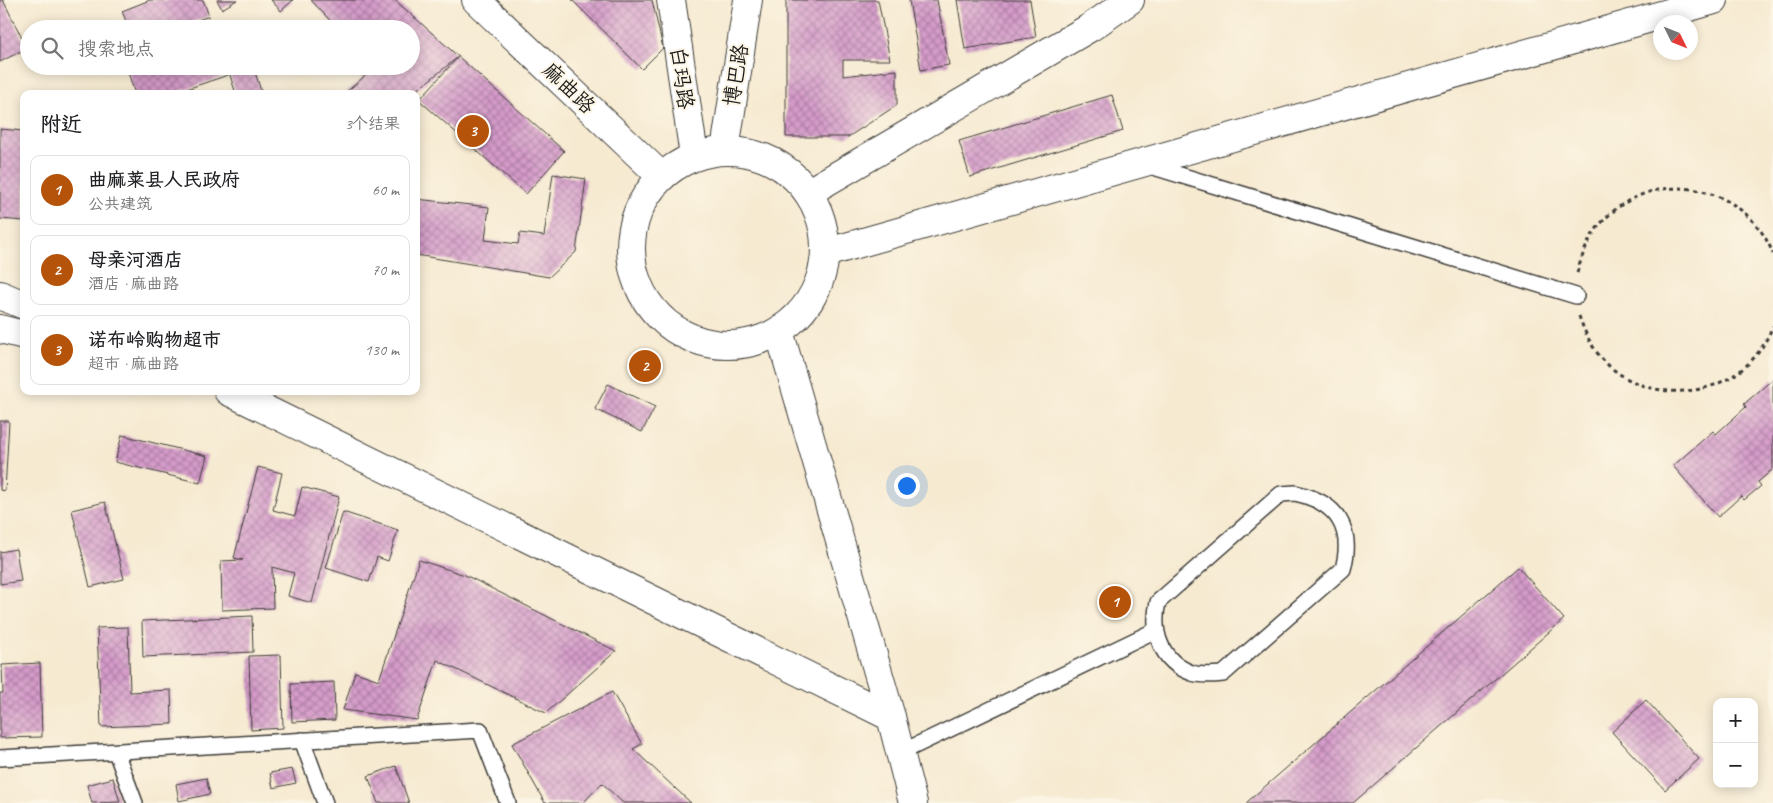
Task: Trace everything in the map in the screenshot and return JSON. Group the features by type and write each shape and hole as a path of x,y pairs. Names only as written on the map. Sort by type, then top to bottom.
{"main road":[{"name":"麻曲路","path":"476,0 661,176"},
{"name":"白玛路","path":"671,0 694,156"},
{"name":"博巴路","path":"725,150 748,0"},
{"path":"809,192 1092,27 1130,0"},
{"path":"825,253 1714,0"},
{"path":"725,150 757,154 786,169 809,192 822,221 825,253 819,283 802,310 779,331 740,345 700,342 663,322 639,290 630,250 637,210 661,176 694,156 725,150"},
{"path":"0,295 20,303"},
{"path":"0,329 20,334"},
{"path":"779,331 891,717 913,803"},
{"path":"236,395 891,717"}],"lane":[{"path":"1141,163 1576,296"},
{"path":"1295,493 1310,496 1323,502 1334,512 1342,524 1347,555 1343,570 1223,674 1207,675 1192,673 1178,666 1163,649 1156,630 1155,616 1158,602 1281,494 1295,493"},
{"path":"900,753 1156,630"},
{"path":"0,758 480,730 508,803"},
{"path":"302,740 326,803"},
{"path":"116,752 135,803"}],"path":[{"path":"1773,254 1769,243 1757,225 1742,210 1724,198 1704,191 1683,188 1662,189 1641,194 1622,205 1606,218 1592,235 1577,275 1576,296 1579,317 1587,337 1598,354 1613,370 1631,381 1652,389 1673,392 1694,391 1715,385 1734,375 1750,362 1764,345 1773,326"}],"building":[{"path":"0,0 3,0 20,34 20,52 0,62"},
{"path":"150,0 203,0 209,16 199,20 126,20 122,11"},
{"path":"217,0 237,0 222,9"},
{"path":"271,0 293,0 281,11"},
{"path":"311,0 395,0 417,20 330,20"},
{"path":"572,0 652,0 663,48 642,69"},
{"path":"786,0 878,0 890,60 843,60 843,76 897,70 897,105 848,137 786,137"},
{"path":"909,0 937,0 949,65 921,70"},
{"path":"957,0 1030,0 1036,37 965,49"},
{"path":"420,22 564,151 526,194 420,101 458,57 417,90 349,90 366,75 420,75"},
{"path":"129,75 228,75 184,90 134,90"},
{"path":"230,75 256,75 261,90 235,90"},
{"path":"1112,95 1123,131 970,177 959,141"},
{"path":"0,129 20,131 20,221 0,219"},
{"path":"553,174 586,179 576,252 549,277 420,256 420,199 489,207 485,240 518,244 520,233 544,236"},
{"path":"1773,379 1773,469 1758,482 1761,486 1744,500 1741,496 1718,517 1673,466 1713,431 1716,434 1746,407 1744,404"},
{"path":"608,384 655,407 642,432 595,409"},
{"path":"0,421 9,421 5,491 0,490"},
{"path":"122,435 207,456 200,483 115,462"},
{"path":"258,467 282,473 273,510 295,516 302,487 339,497 312,603 288,596 294,573 272,567 273,608 222,610 221,561 243,560 234,558"},
{"path":"105,502 124,579 90,587 72,510"},
{"path":"343,512 398,530 388,561 377,557 369,582 326,568"},
{"path":"16,549 21,581 0,584 0,552"},
{"path":"419,560 465,575 616,651 546,713 437,660 417,720 343,710 355,672 379,680"},
{"path":"1518,567 1564,619 1353,803 1246,803"},
{"path":"252,616 253,652 143,657 142,621"},
{"path":"128,627 130,692 171,690 172,724 101,727 97,628"},
{"path":"281,655 283,728 251,730 249,656"},
{"path":"40,663 42,737 0,738 0,693 3,693 2,665"},
{"path":"334,682 335,720 292,722 291,684"},
{"path":"612,692 642,744 633,749 691,803 623,803 602,783 583,803 545,803 512,744"},
{"path":"1646,700 1699,759 1665,790 1612,732"},
{"path":"396,766 409,803 378,803 368,776"},
{"path":"292,769 296,783 273,788 270,773"},
{"path":"113,778 120,802 92,803 87,785"},
{"path":"206,778 210,794 179,801 176,784"}],"place":[{"name":"诺布岭购物超市","path":"473,131"},
{"name":"母亲河酒店","path":"645,366"},
{"name":"曲麻莱县人民政府","path":"1115,602"}]}
